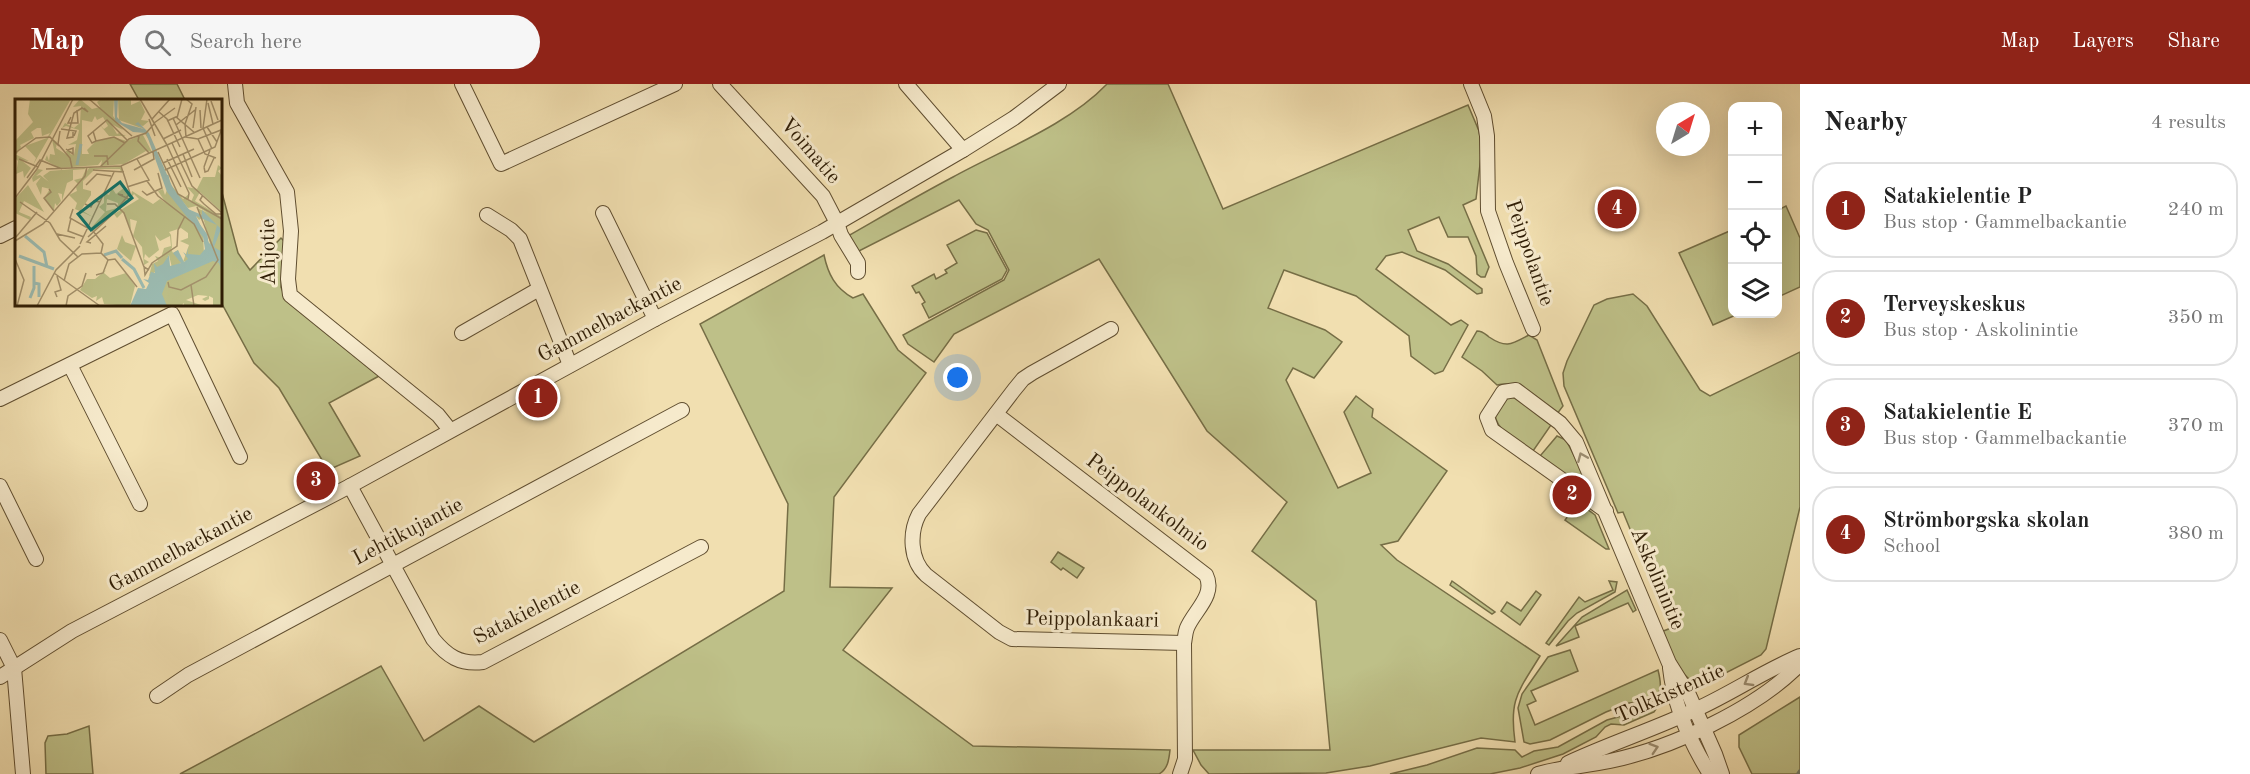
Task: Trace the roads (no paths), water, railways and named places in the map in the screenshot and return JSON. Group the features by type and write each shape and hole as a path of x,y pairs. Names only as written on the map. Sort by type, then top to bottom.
{"street":[{"name":"Ahjotie","path":"235,84 237,103 287,192 291,231 288,279 290,295 438,415 450,430"},
{"path":"462,84 501,164 654,88 675,84"},
{"name":"Voimatie","path":"720,84 823,196 841,235 858,263 858,272"},
{"path":"906,84 963,150"},
{"name":"Gammelbackantie","path":"0,677 72,631 350,486 837,223 963,150 1014,118 1059,84"},
{"name":"Peippolantie","path":"1471,84 1484,116 1487,136 1488,211 1533,329"},
{"path":"603,213 656,319"},
{"path":"487,214 512,230 520,239 570,366"},
{"path":"0,236 15,228"},
{"path":"462,333 539,289"},
{"path":"0,399 172,314 240,457"},
{"name":"Peippolankaari","path":"1112,329 1023,379 916,520 913,548 918,568 999,632 1012,639 1184,643"},
{"path":"70,365 140,504"},
{"name":"Askolinintie","path":"1606,511 1492,430 1487,417 1503,392 1516,390 1567,430 1576,442 1606,511 1669,663 1685,687 1696,710 1722,774"},
{"name":"Lehtikujantie","path":"157,696 188,675 682,410"},
{"name":"Peippolankolmio","path":"996,414 1206,574 1210,582 1207,595 1186,629 1184,643 1185,759 1180,774"},
{"path":"0,486 36,559"},
{"name":"Satakielentie","path":"350,486 434,639 445,653 470,664 483,662 701,547"},
{"path":"0,640 14,668 23,774"},
{"name":"Tolkkistentie","path":"1556,769 1606,745 1696,710 1723,697 1774,666 1800,656"},
{"name":"Askolinintie","path":"1669,663 1673,693 1689,735 1710,774"},
{"name":"Tolkkistentie","path":"1538,774 1611,761 1689,735 1784,681 1800,664"},
{"name":"Peippolankolmio","path":"1185,759 1191,774"}],"place":[{"name":"Strömborgska skolan","path":"1617,209"},
{"name":"Satakielentie P","path":"538,398"},
{"name":"Satakielentie E","path":"316,481"},
{"name":"Terveyskeskus","path":"1572,495"}]}
